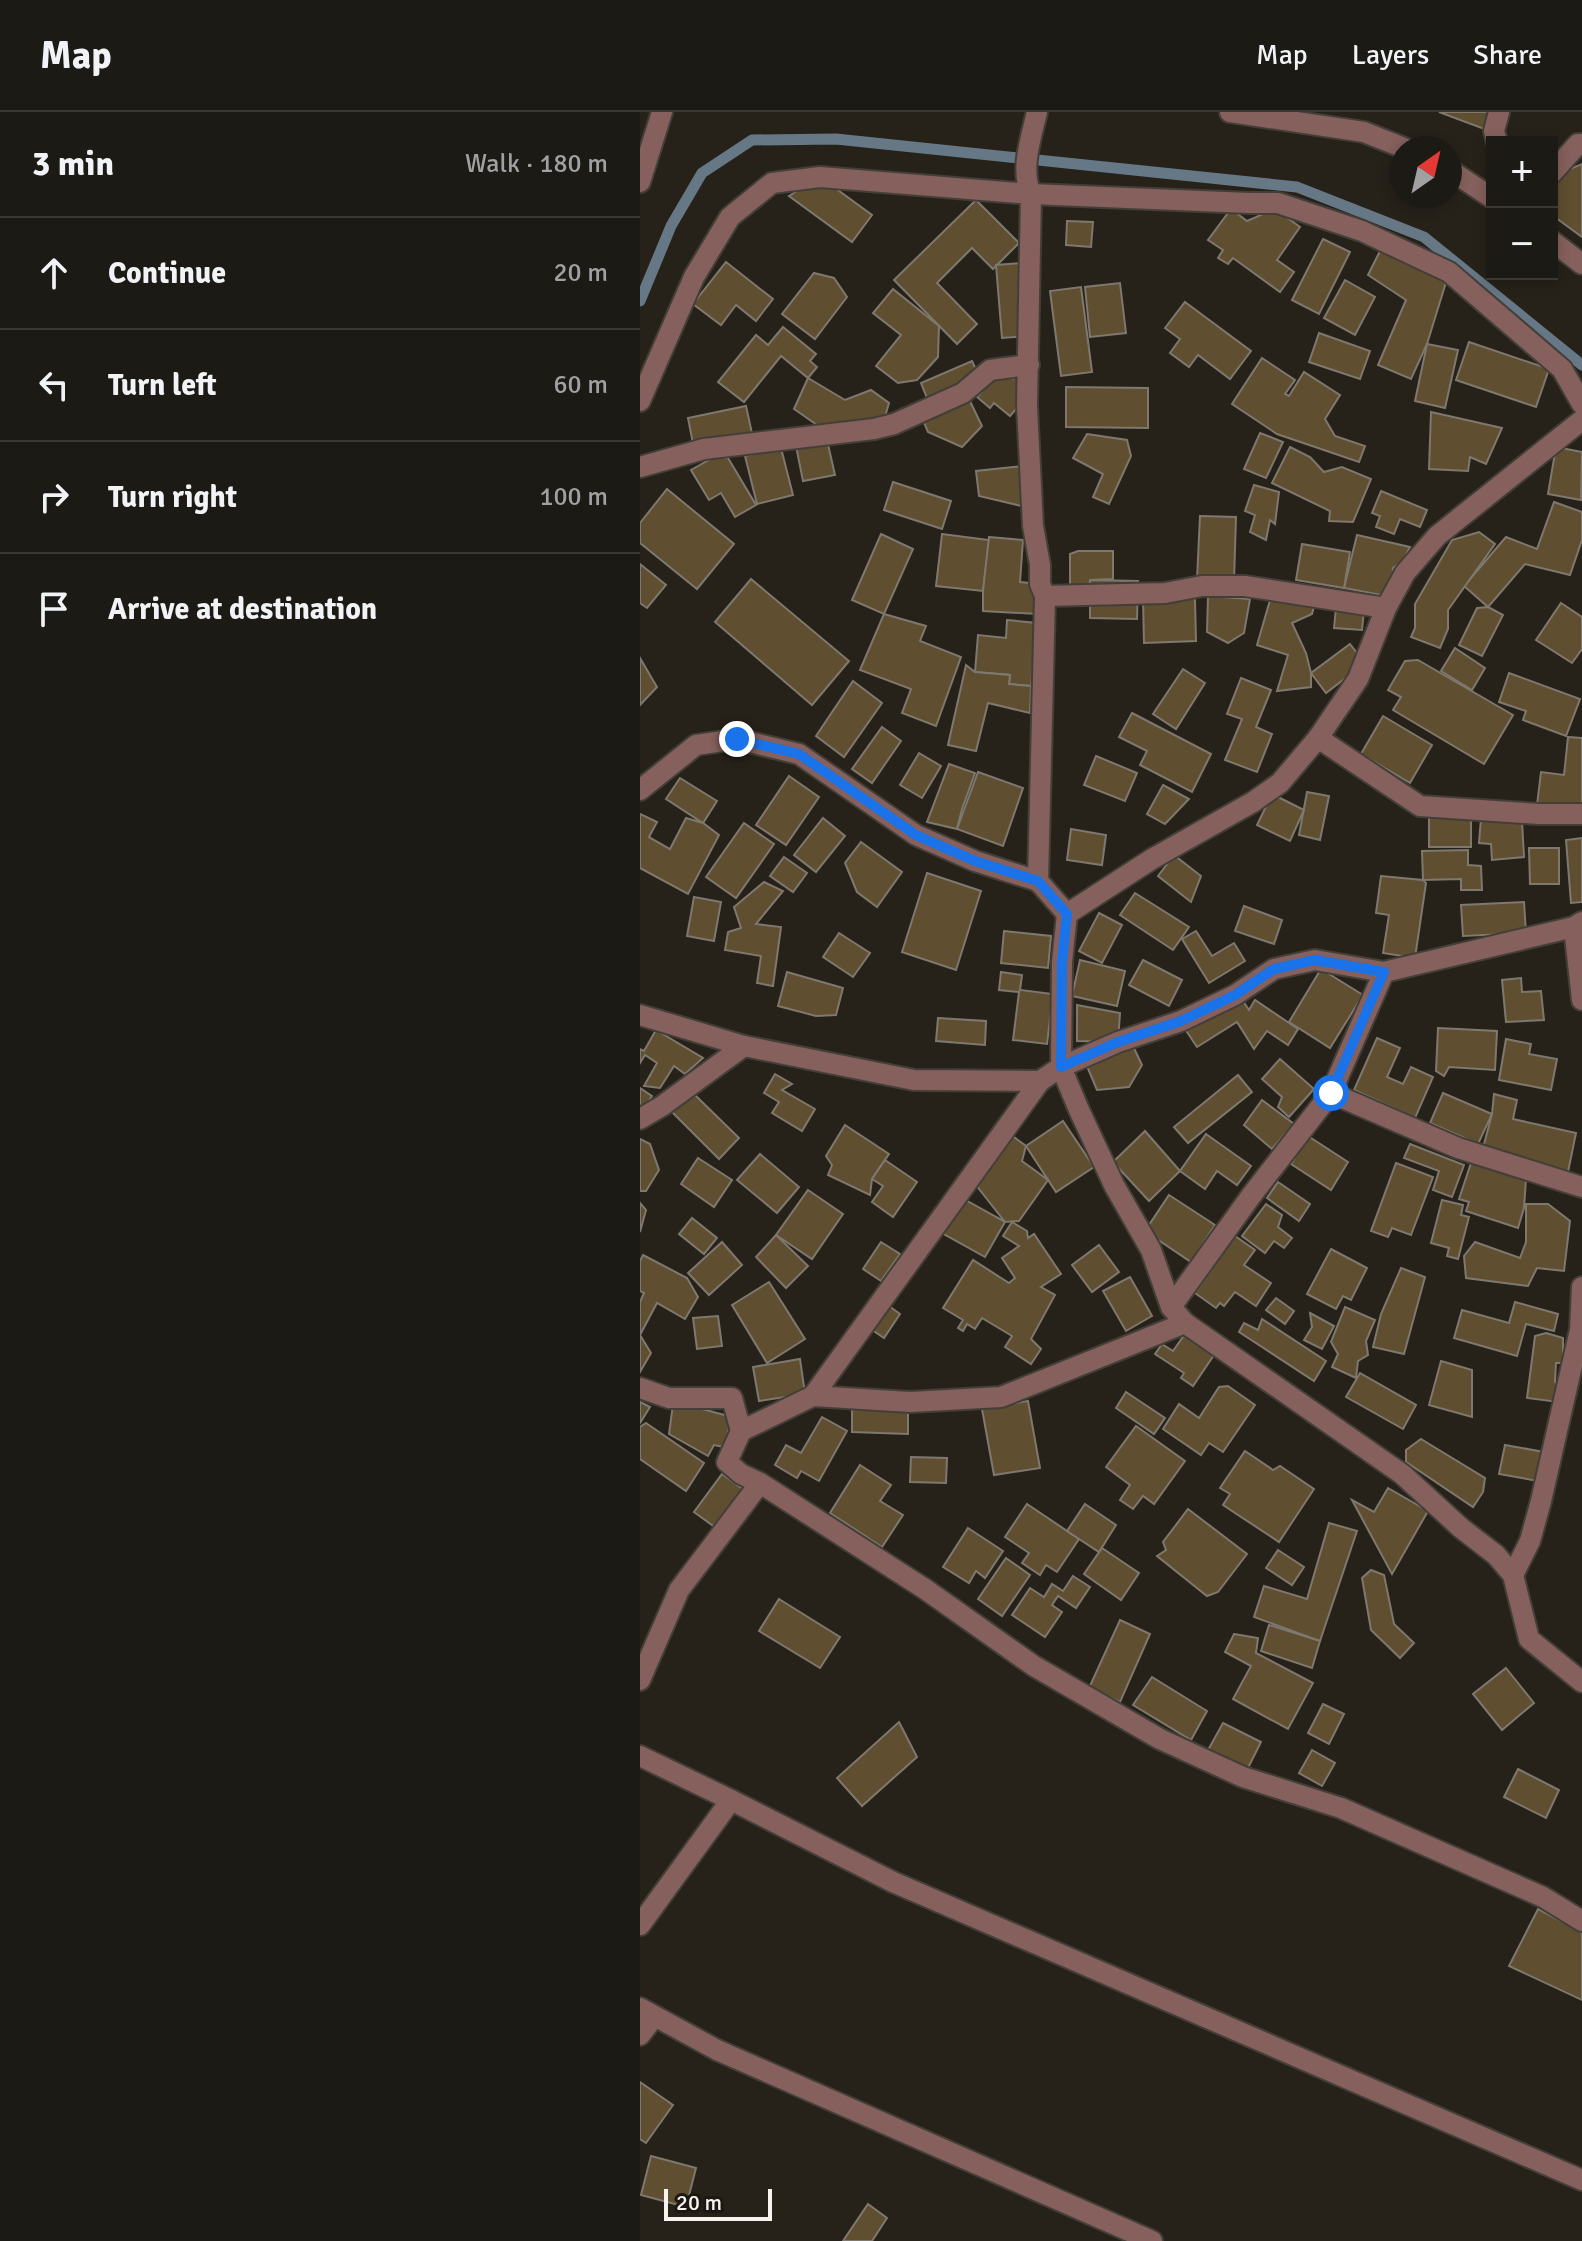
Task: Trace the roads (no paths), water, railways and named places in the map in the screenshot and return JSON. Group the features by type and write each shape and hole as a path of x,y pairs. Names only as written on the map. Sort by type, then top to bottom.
{"street":[{"path":"640,182 662,112"},
{"path":"1037,112 1029,146 1027,406 1033,526 1040,584 1045,596 1038,881"},
{"path":"1230,112 1364,132 1390,142"},
{"path":"1495,136 1499,112"},
{"path":"1558,166 1578,144 1582,144"},
{"path":"640,401 694,277 730,217 772,183 820,177 1278,203 1362,231 1449,272 1562,369 1582,404"},
{"path":"1462,178 1486,194"},
{"path":"1558,246 1582,264"},
{"path":"640,467 704,449 894,424 963,393 990,370 1029,365"},
{"path":"1067,914 1280,783 1318,738 1358,679 1386,608 1405,573 1437,536 1582,420"},
{"path":"1045,596 1165,593 1202,586 1245,586 1386,608"},
{"path":"1318,738 1420,806 1582,814"},
{"path":"640,790 696,745 737,739 799,754 916,835 975,861 1038,881 1067,914 1062,962 1061,1067 1114,1185 1151,1250 1171,1307 1185,1323 1402,1474 1496,1555 1513,1575 1529,1639 1582,1682"},
{"path":"741,1431 813,1396 1040,1081 1061,1067 1118,1042 1181,1021 1235,995 1274,969 1315,960 1384,972 1511,944 1578,925 1581,990"},
{"path":"1171,1307 1331,1093 1384,972"},
{"path":"640,1015 744,1046 914,1080 1040,1081"},
{"path":"640,1119 744,1046"},
{"path":"1331,1093 1458,1148 1582,1187"},
{"path":"1513,1575 1530,1541 1541,1501 1580,1330 1582,1287"},
{"path":"813,1396 910,1402 1001,1397 1185,1323"},
{"path":"640,1388 669,1398 732,1398 741,1431 727,1462 741,1474 760,1483 925,1589 1034,1666 1160,1739 1243,1777 1355,1814 1543,1897 1582,1921"},
{"path":"640,1680 679,1590 760,1483"},
{"path":"640,1756 893,1882 1582,2180"},
{"path":"640,1925 731,1800"},
{"path":"640,2035 647,2012 717,2050 1152,2241"}],"waterway":[{"path":"640,301 671,226 702,173 752,140 836,139 1297,187 1424,237 1582,365"}]}
